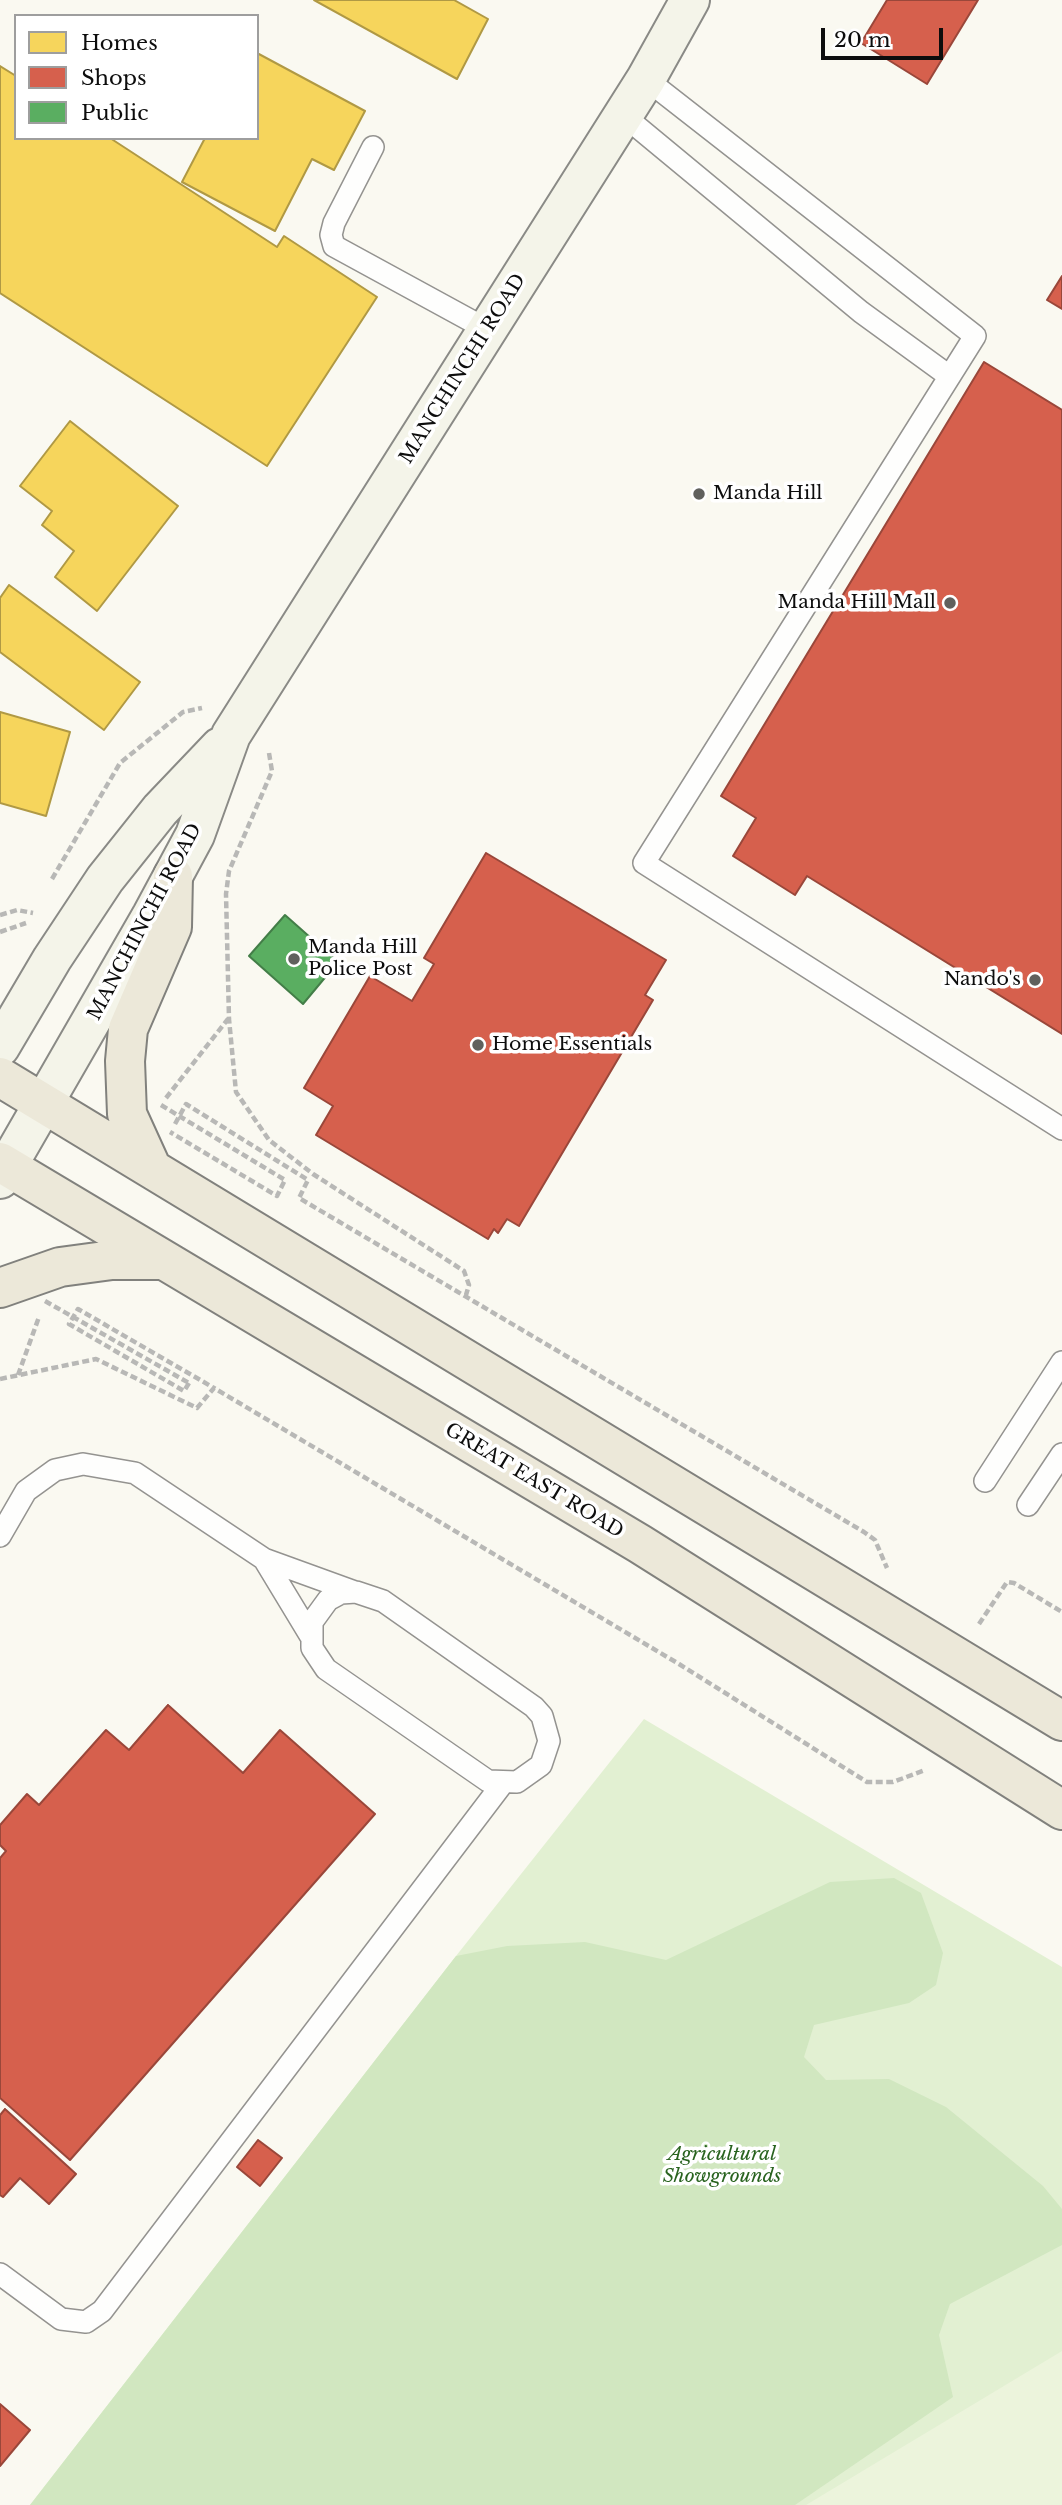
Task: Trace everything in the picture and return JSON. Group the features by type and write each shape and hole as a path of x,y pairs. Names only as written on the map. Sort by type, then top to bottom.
{"main road":[{"name":"MANCHINCHI ROAD","path":"0,1047 52,959 105,879 160,810 234,730 646,79 690,0"},
{"name":"MANCHINCHI ROAD","path":"3,1169 44,1103 195,835 234,730"},
{"path":"152,1168 127,1114 125,1061 128,1029 172,927 173,876"},
{"path":"0,1077 1062,1721"},
{"name":"GREAT EAST ROAD","path":"3,1169 164,1260 640,1544 1062,1810"},
{"path":"0,1288 60,1267 112,1260 164,1260"}],"lane":[{"path":"646,79 975,336 644,863 1062,1129"},
{"path":"623,115 861,312 950,376"},
{"path":"373,147 334,223 331,235 334,246 488,330"},
{"path":"985,1481 1062,1362"},
{"path":"1028,1505 1062,1454"},
{"path":"0,1536 26,1491 55,1470 83,1464 135,1473 264,1559 383,1601 542,1716 549,1741 541,1765 517,1782 502,1783 475,1773 326,1669 312,1648 310,1635 264,1559"},
{"path":"310,1635 317,1611 328,1600 341,1593 356,1592"},
{"path":"995,1682 1062,1701"},
{"path":"0,2274 61,2319 86,2322 102,2311 502,1783"}],"path":[{"path":"46,890 120,763 183,712 194,707 205,708 234,730 265,747 271,756 272,771 229,871 226,894 229,1018 236,1092 269,1140 313,1174 458,1266 467,1278 466,1295"},
{"path":"0,932 27,923 39,902"},
{"path":"0,915 17,910 33,913"},
{"path":"229,1018 160,1105 285,1180 277,1196 170,1132 186,1104 308,1180 299,1198 864,1532 875,1540 882,1552 888,1574"},
{"path":"18,1376 45,1301 189,1383 184,1391 69,1324 78,1309 667,1657 867,1782 893,1782 967,1750"},
{"path":"0,1379 96,1359 197,1408 214,1388"},
{"path":"973,1629 1007,1582 1014,1583 1062,1612"}],"green space":[{"name":"Agricultural Showgrounds","path":"644,1719 1062,1967 1062,2505 30,2505 456,1956"},
{"name":"Agricultural Showgrounds","path":"894,1878 921,1893 943,1953 936,1985 909,2003 814,2025 804,2057 826,2080 889,2079 946,2107 1043,2186 1062,2209 1062,2245 950,2304 939,2335 953,2397 795,2505 30,2505 456,1956 507,1946 585,1942 666,1960 830,1882"},
{"path":"1062,2351 1062,2505 806,2505"}],"building: Homes":[{"path":"314,0 454,0 488,19 457,79"},
{"path":"259,54 365,111 334,170 312,159 275,231 182,182 204,140 259,140"},
{"path":"0,66 14,75 14,140 113,140 277,247 284,236 377,297 267,466 0,293"},
{"path":"70,421 178,506 97,611 55,577 74,551 42,525 52,511 20,486"},
{"path":"9,585 140,682 104,730 0,652 0,598"},
{"path":"0,712 70,732 46,816 0,803"}],"building: Shops":[{"path":"887,0 978,0 927,84 861,43"},
{"path":"1062,276 1062,309 1047,300"},
{"name":"Manda Hill Mall","path":"984,362 1062,410 1062,1034 807,876 795,895 733,856 756,818 721,796"},
{"name":"Home Essentials","path":"486,853 666,960 645,995 653,1000 519,1226 507,1219 498,1233 494,1229 488,1239 316,1135 333,1106 304,1088 370,976 412,1001 434,964 424,958"},
{"path":"168,1705 243,1773 280,1730 375,1814 70,2160 0,2098 0,1858 6,1851 0,1845 0,1825 27,1794 39,1805 106,1730 129,1750"},
{"path":"5,2109 76,2174 49,2204 20,2178 3,2197 0,2195 0,2115"},
{"path":"258,2140 282,2158 260,2186 237,2167"},
{"path":"0,2404 30,2430 0,2466"}],"building: Public":[{"name":"Manda Hill Police Post","path":"285,915 338,962 303,1004 249,956"}],"place":[{"name":"Manda Hill","path":"699,494"},
{"name":"Manda Hill Mall","path":"950,603"},
{"name":"Manda Hill Police Post","path":"294,959"},
{"name":"Nando's","path":"1035,980"},
{"name":"Home Essentials","path":"478,1045"}]}
